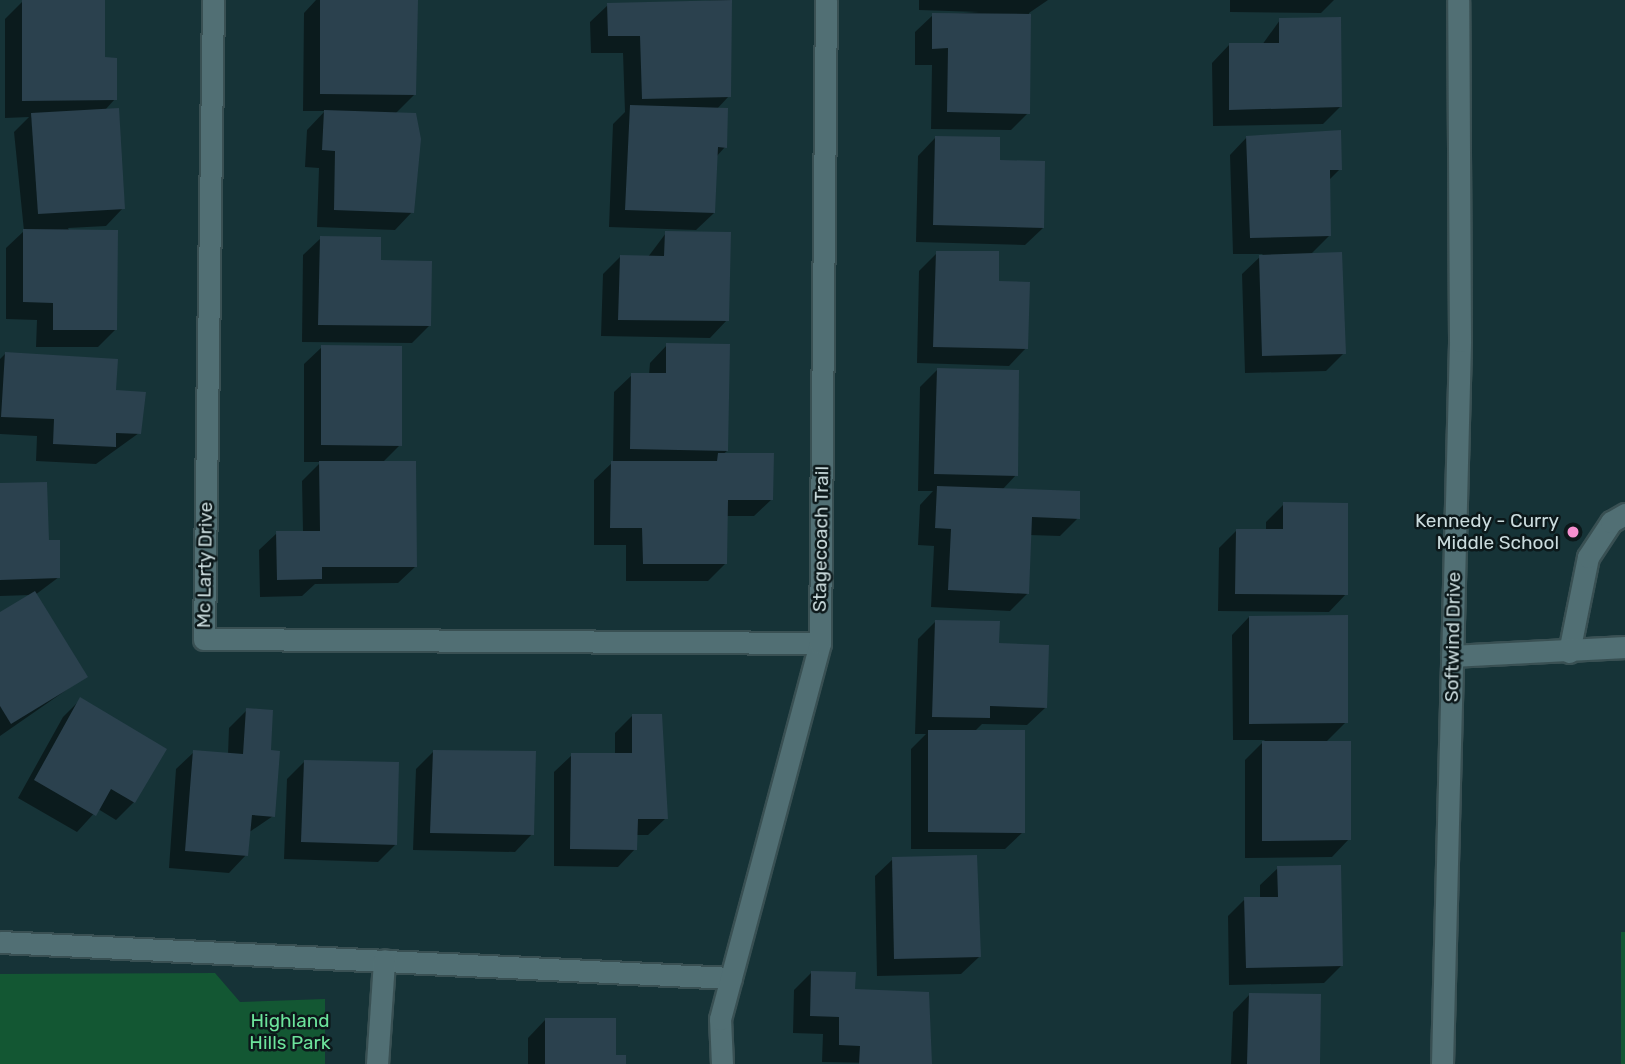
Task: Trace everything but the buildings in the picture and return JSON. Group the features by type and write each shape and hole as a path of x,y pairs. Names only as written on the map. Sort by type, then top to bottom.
{"street":[{"name":"Mc Larty Drive","path":"213,0 204,639 820,643"},
{"name":"Stagecoach Trail","path":"722,1064 720,1019 820,643 826,0"},
{"name":"Softwind Drive","path":"1442,1064 1452,656 1458,0"},
{"path":"1569,652 1588,556 1611,522 1625,514"},
{"path":"1452,656 1625,647"},
{"path":"0,942 731,978"},
{"path":"377,1064 384,960"}],"green space":[{"path":"1621,932 1625,932 1625,1064 1621,1064"},
{"name":"Highland Hills Park","path":"215,973 240,1002 325,999 325,1064 0,1064 0,974"}],"place":[{"name":"Kennedy - Curry Middle School","path":"1573,532"}]}
